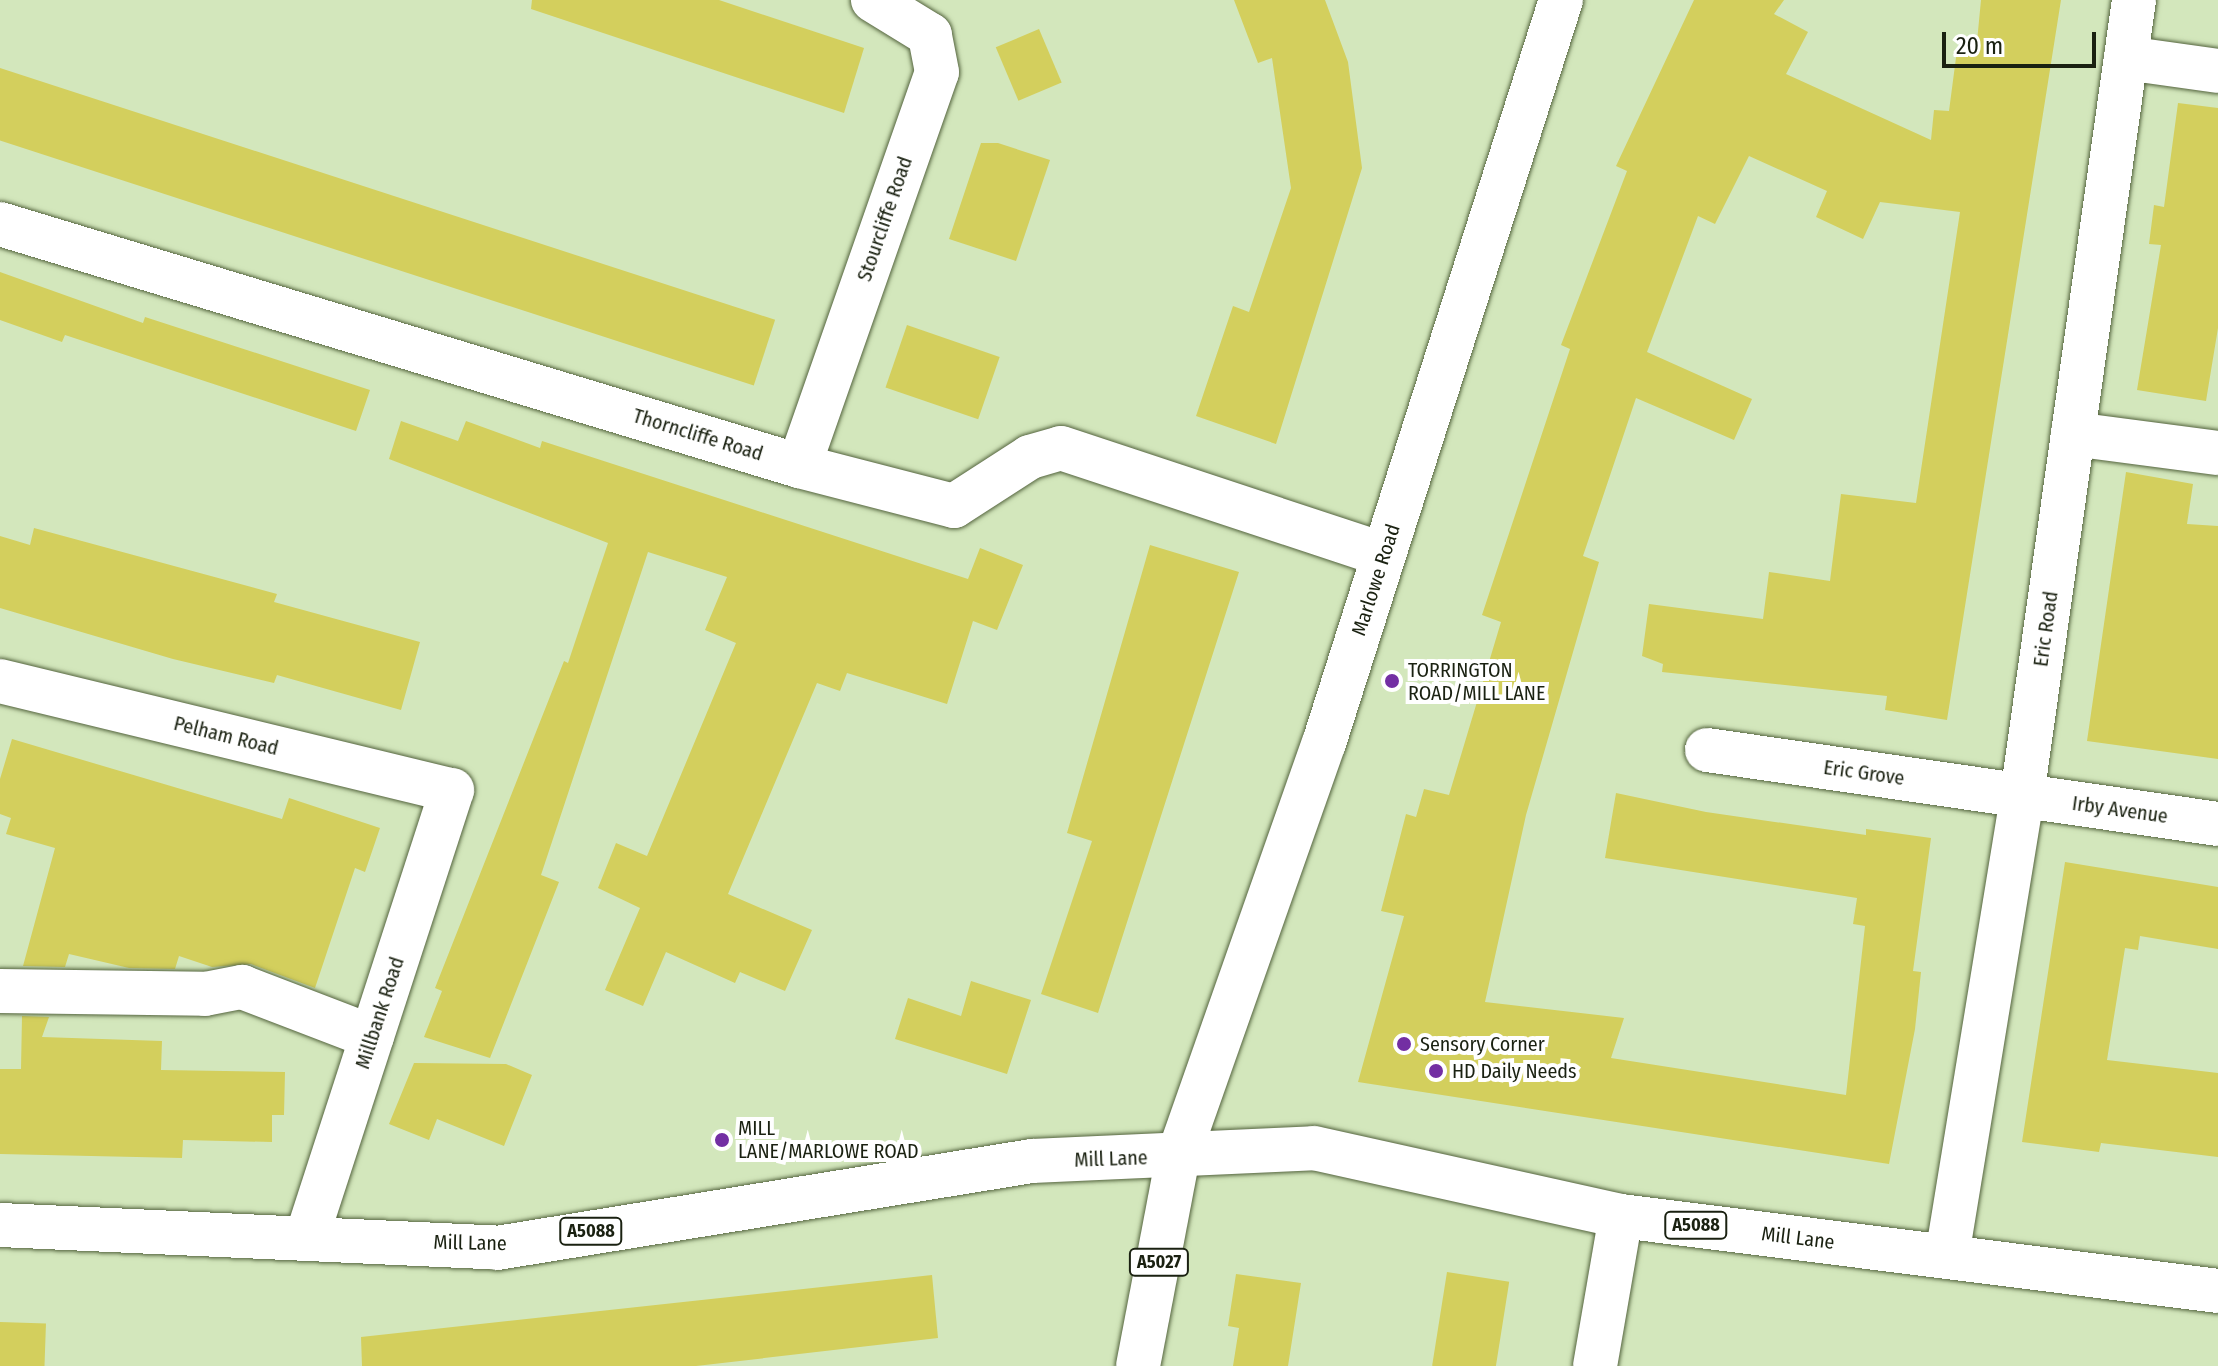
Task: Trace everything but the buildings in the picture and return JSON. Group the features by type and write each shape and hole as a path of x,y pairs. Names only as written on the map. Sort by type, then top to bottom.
{"street":[{"name":"Stourcliffe Road","path":"799,466 937,72 930,35 873,0"},
{"name":"Eric Road","path":"1947,1256 2022,796 2134,0"},
{"name":"Marlowe Road","path":"1178,1157 1324,743 1384,555 1548,3"},
{"path":"2126,58 2218,71"},
{"name":"Thorncliffe Road","path":"0,224 799,466 954,506 1030,457 1061,448 1384,555"},
{"path":"2073,434 2218,453"},
{"name":"Pelham Road","path":"0,681 452,790"},
{"name":"Eric Grove","path":"1707,750 2022,796"},
{"name":"Millbank Road","path":"307,1235 452,790"},
{"name":"Irby Avenue","path":"2022,796 2218,824"},
{"path":"0,991 205,994 242,987 372,1037"},
{"name":"Mill Lane","path":"0,1225 307,1235 497,1248 1032,1161 1178,1157 1314,1148 1621,1216 2218,1291"},
{"name":"A5027","path":"1138,1366 1178,1157"},
{"path":"1595,1366 1621,1216"}],"place":[{"name":"TORRINGTON ROAD/MILL LANE","path":"1392,681"},
{"name":"Sensory Corner","path":"1404,1044"},
{"name":"HD Daily Needs","path":"1436,1071"},
{"name":"MILL LANE/MARLOWE ROAD","path":"722,1140"}]}
